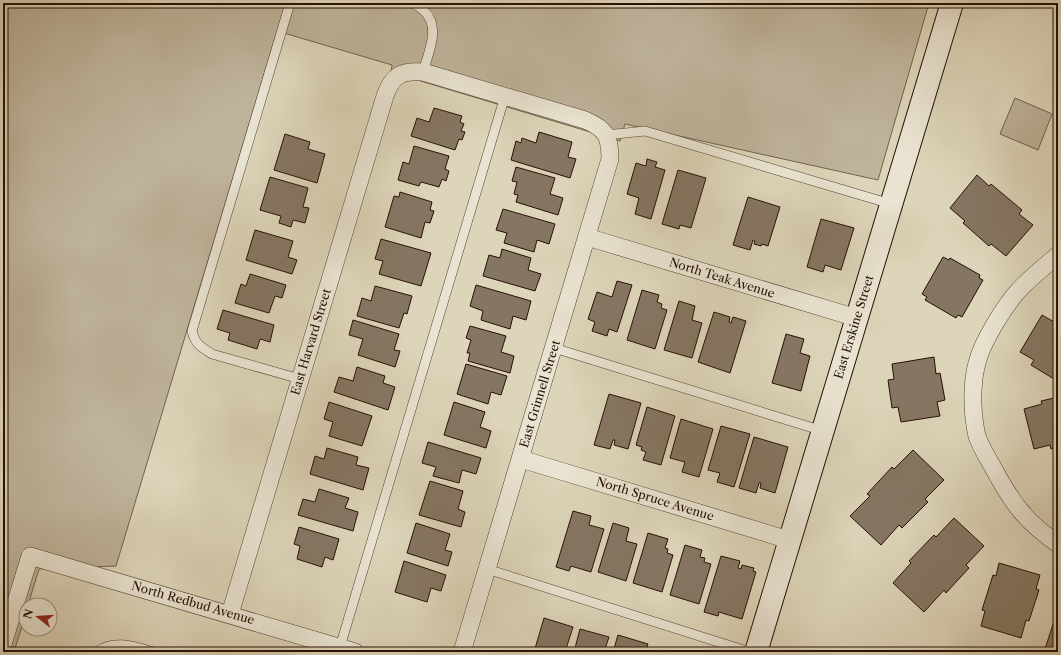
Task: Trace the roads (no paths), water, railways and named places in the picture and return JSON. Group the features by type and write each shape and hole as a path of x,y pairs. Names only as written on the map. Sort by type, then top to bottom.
{"street":[{"name":"East Erskine Street","path":"756,652 952,3"},
{"name":"East Harvard Street","path":"230,614 385,96 389,85 399,74 423,72"},
{"path":"423,72 585,120 598,125 606,134"},
{"name":"East Grinnell Street","path":"462,652 610,159 610,144 606,134"},
{"name":"North Teak Avenue","path":"587,237 857,318"},
{"path":"1058,255 1032,276 1018,291 1005,310 990,335 977,363 974,383 974,415 978,437 989,461 1017,508 1032,524 1058,544"},
{"name":"North Spruce Avenue","path":"521,459 789,540"},
{"name":"North Redbud Avenue","path":"3,644 30,556 348,650"}],"lane":[{"path":"290,3 192,331 194,340 202,348 212,354 300,379"},
{"path":"412,3 425,12 431,20 433,27 432,38 423,72"},
{"path":"348,650 505,96"},
{"path":"606,134 645,131 891,204"},
{"path":"554,348 823,430"},
{"path":"487,569 750,652"},
{"path":"96,652 100,649 116,644 129,644 153,652"}]}
